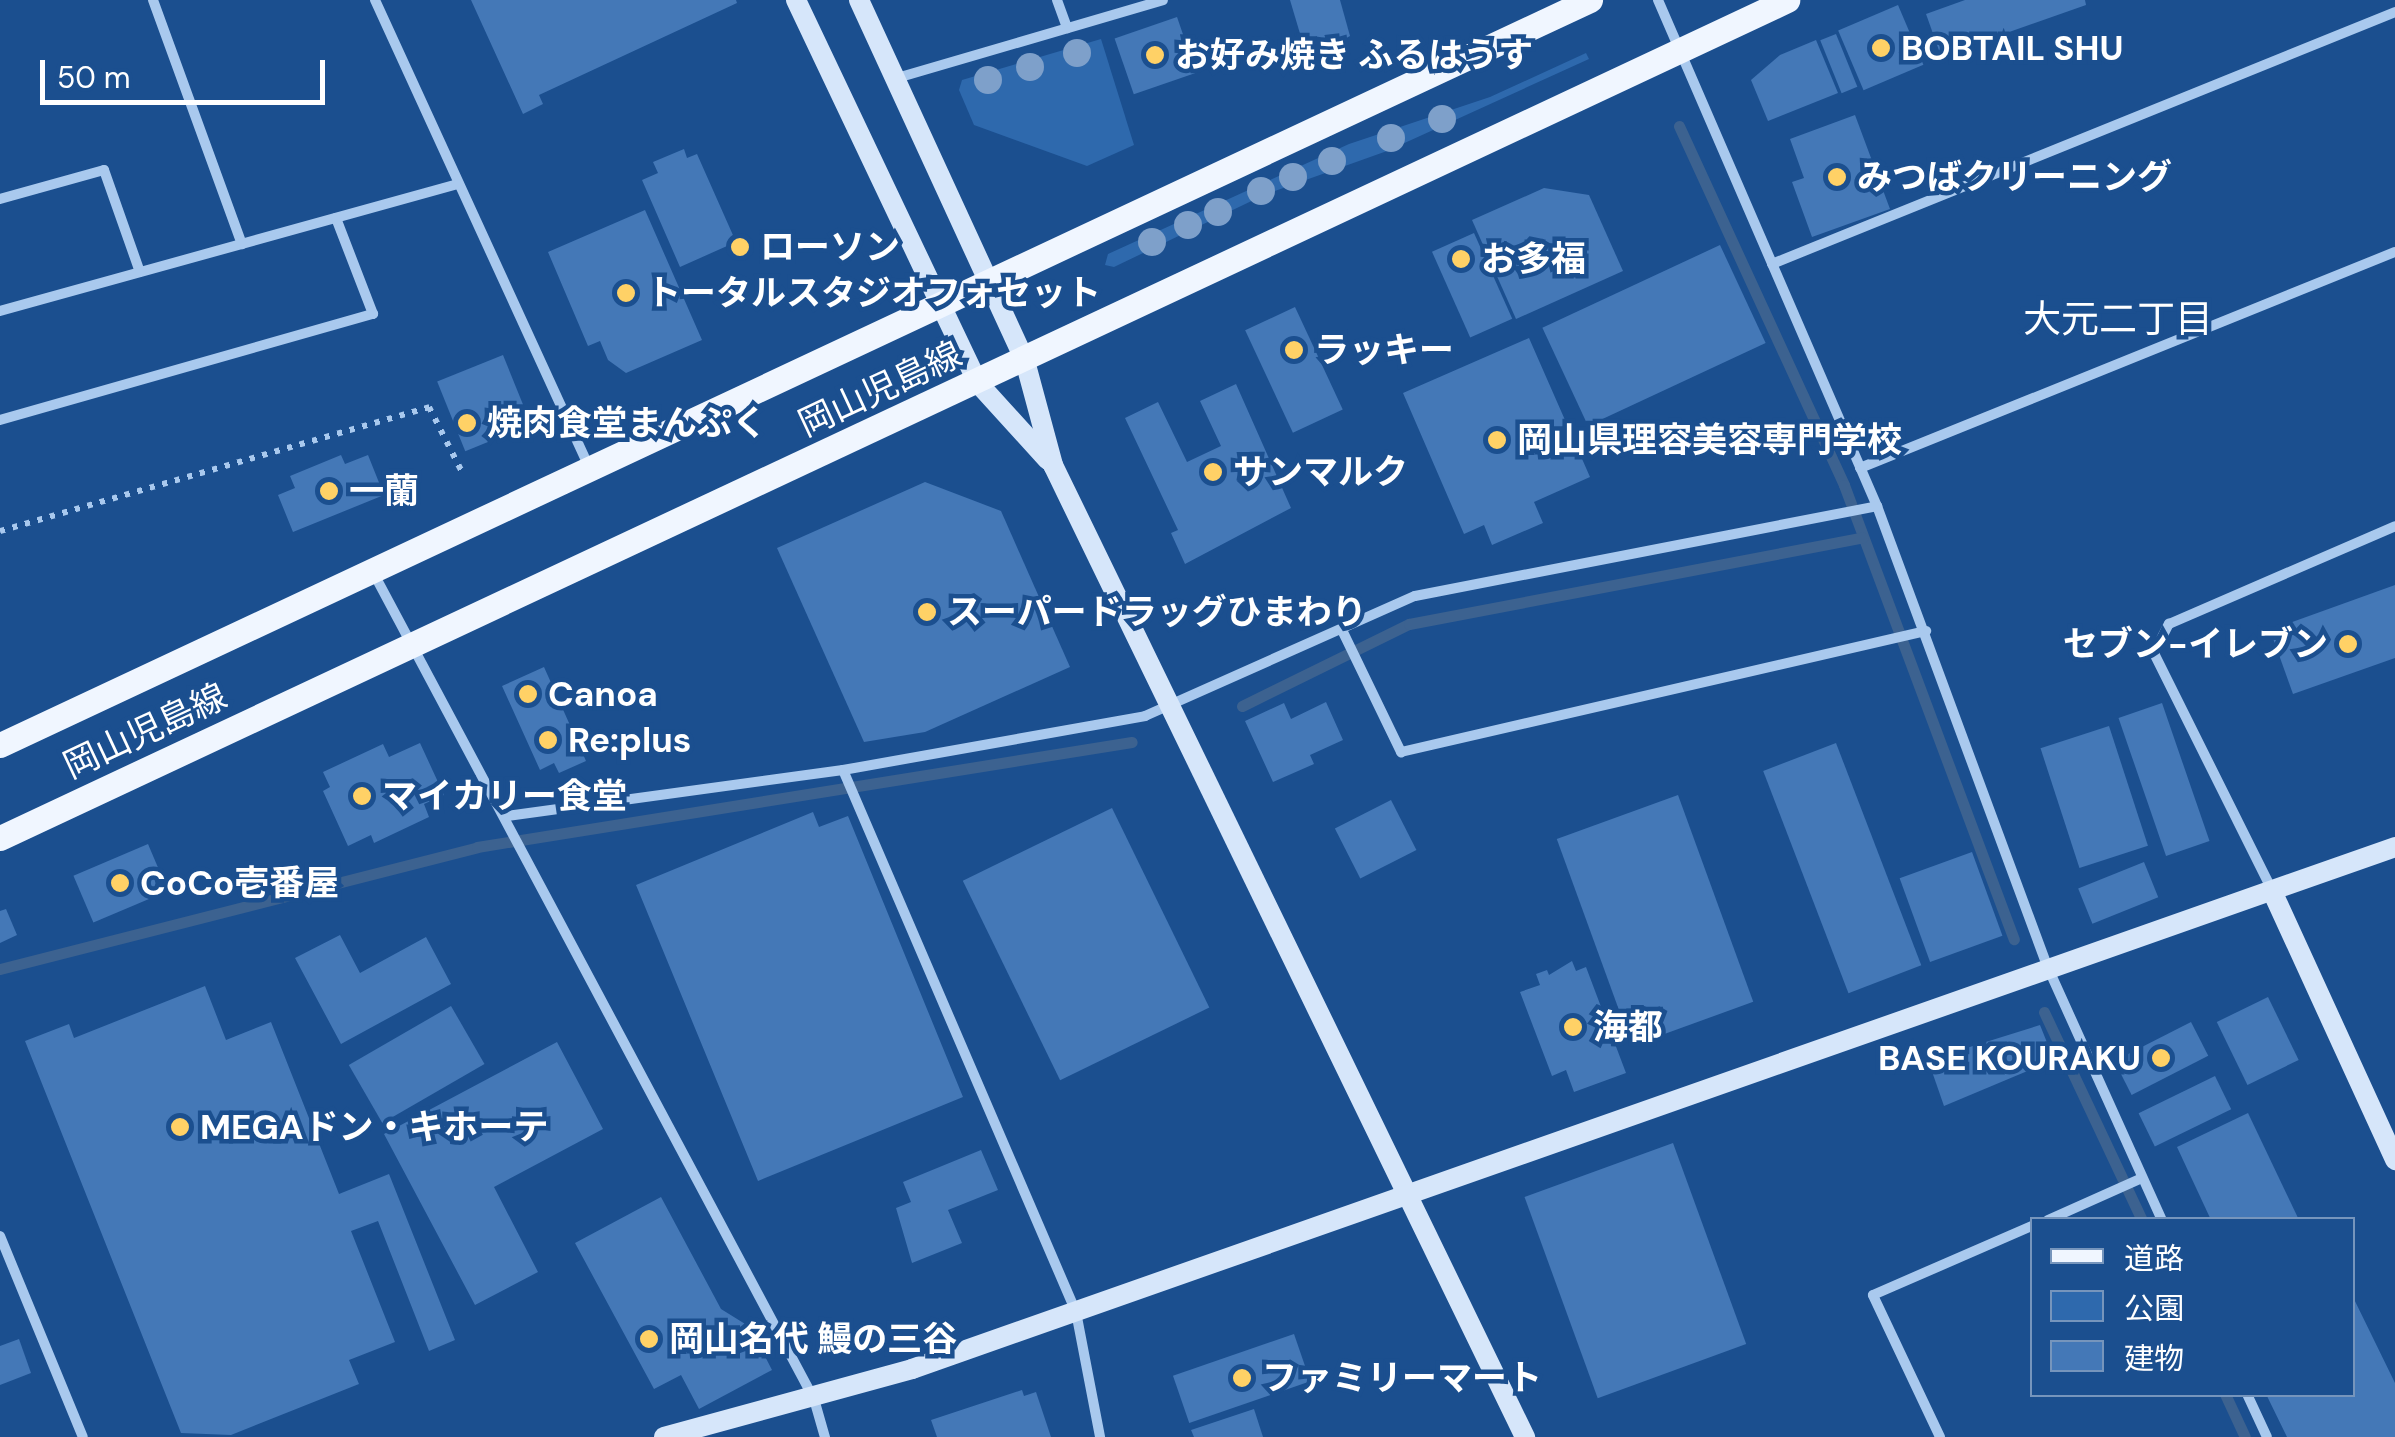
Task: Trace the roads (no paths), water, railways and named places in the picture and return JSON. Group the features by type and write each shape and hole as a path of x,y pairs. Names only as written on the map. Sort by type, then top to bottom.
{"main road":[{"name":"岡山児島線","path":"0,745 374,574 590,468 1590,0"},
{"name":"岡山児島線","path":"0,838 1025,361 1787,0"}],"street":[{"path":"153,0 242,244"},
{"path":"375,0 590,468"},
{"path":"796,0 976,382 1053,465"},
{"path":"859,0 1025,361 1053,465 1525,1437"},
{"path":"1056,0 1066,28"},
{"path":"896,78 1163,0"},
{"path":"1658,0 1877,506 2049,970 2138,1180 2160,1217"},
{"path":"1772,264 2395,12"},
{"path":"0,199 104,170 140,272"},
{"path":"0,311 459,184"},
{"path":"0,420 372,314 336,218"},
{"path":"1860,468 2395,252"},
{"path":"507,816 846,776 1145,716 1415,596 1877,506"},
{"path":"2395,526 2169,624 2154,652 2272,891 2395,1160"},
{"path":"374,574 507,816 814,1399 825,1437"},
{"path":"1342,630 1401,752 1926,631"},
{"path":"846,776 1076,1312 1100,1437"},
{"path":"664,1437 814,1399 1076,1312 2395,848"},
{"path":"2055,1217 2138,1180"},
{"path":"1940,1437 1874,1296 2030,1227"},
{"path":"0,1236 82,1437"},
{"path":"2248,1397 2268,1437"}],"waterway":[{"path":"1679,126 1844,485 2014,939"},
{"path":"1242,706 1409,624 1863,537"},
{"path":"0,969 477,847 1132,742"},
{"path":"2044,1012 2141,1217"},
{"path":"2226,1397 2245,1437"}],"place":[{"name":"BOBTAIL SHU","path":"1881,48"},
{"name":"お好み焼き ふるはうす","path":"1155,55"},
{"name":"みつばクリーニング","path":"1837,177"},
{"name":"ローソン","path":"740,247"},
{"name":"お多福","path":"1461,259"},
{"name":"トータルスタジオフォセット","path":"626,293"},
{"name":"ラッキー","path":"1294,350"},
{"name":"焼肉食堂まんぷく","path":"467,423"},
{"name":"岡山県理容美容専門学校","path":"1497,440"},
{"name":"サンマルク","path":"1213,472"},
{"name":"一蘭","path":"329,491"},
{"name":"スーパードラッグひまわり","path":"927,612"},
{"name":"セブン-イレブン","path":"2348,644"},
{"name":"Canoa","path":"528,694"},
{"name":"Re:plus","path":"548,740"},
{"name":"マイカリー食堂","path":"362,796"},
{"name":"CoCo壱番屋","path":"120,883"},
{"name":"海都","path":"1573,1027"},
{"name":"BASE KOURAKU","path":"2161,1058"},
{"name":"MEGAドン・キホーテ","path":"180,1127"},
{"name":"岡山名代 鰻の三谷","path":"649,1339"},
{"name":"ファミリーマート","path":"1242,1378"}],"district":[{"name":"大元二丁目","path":"2118,320"}]}
